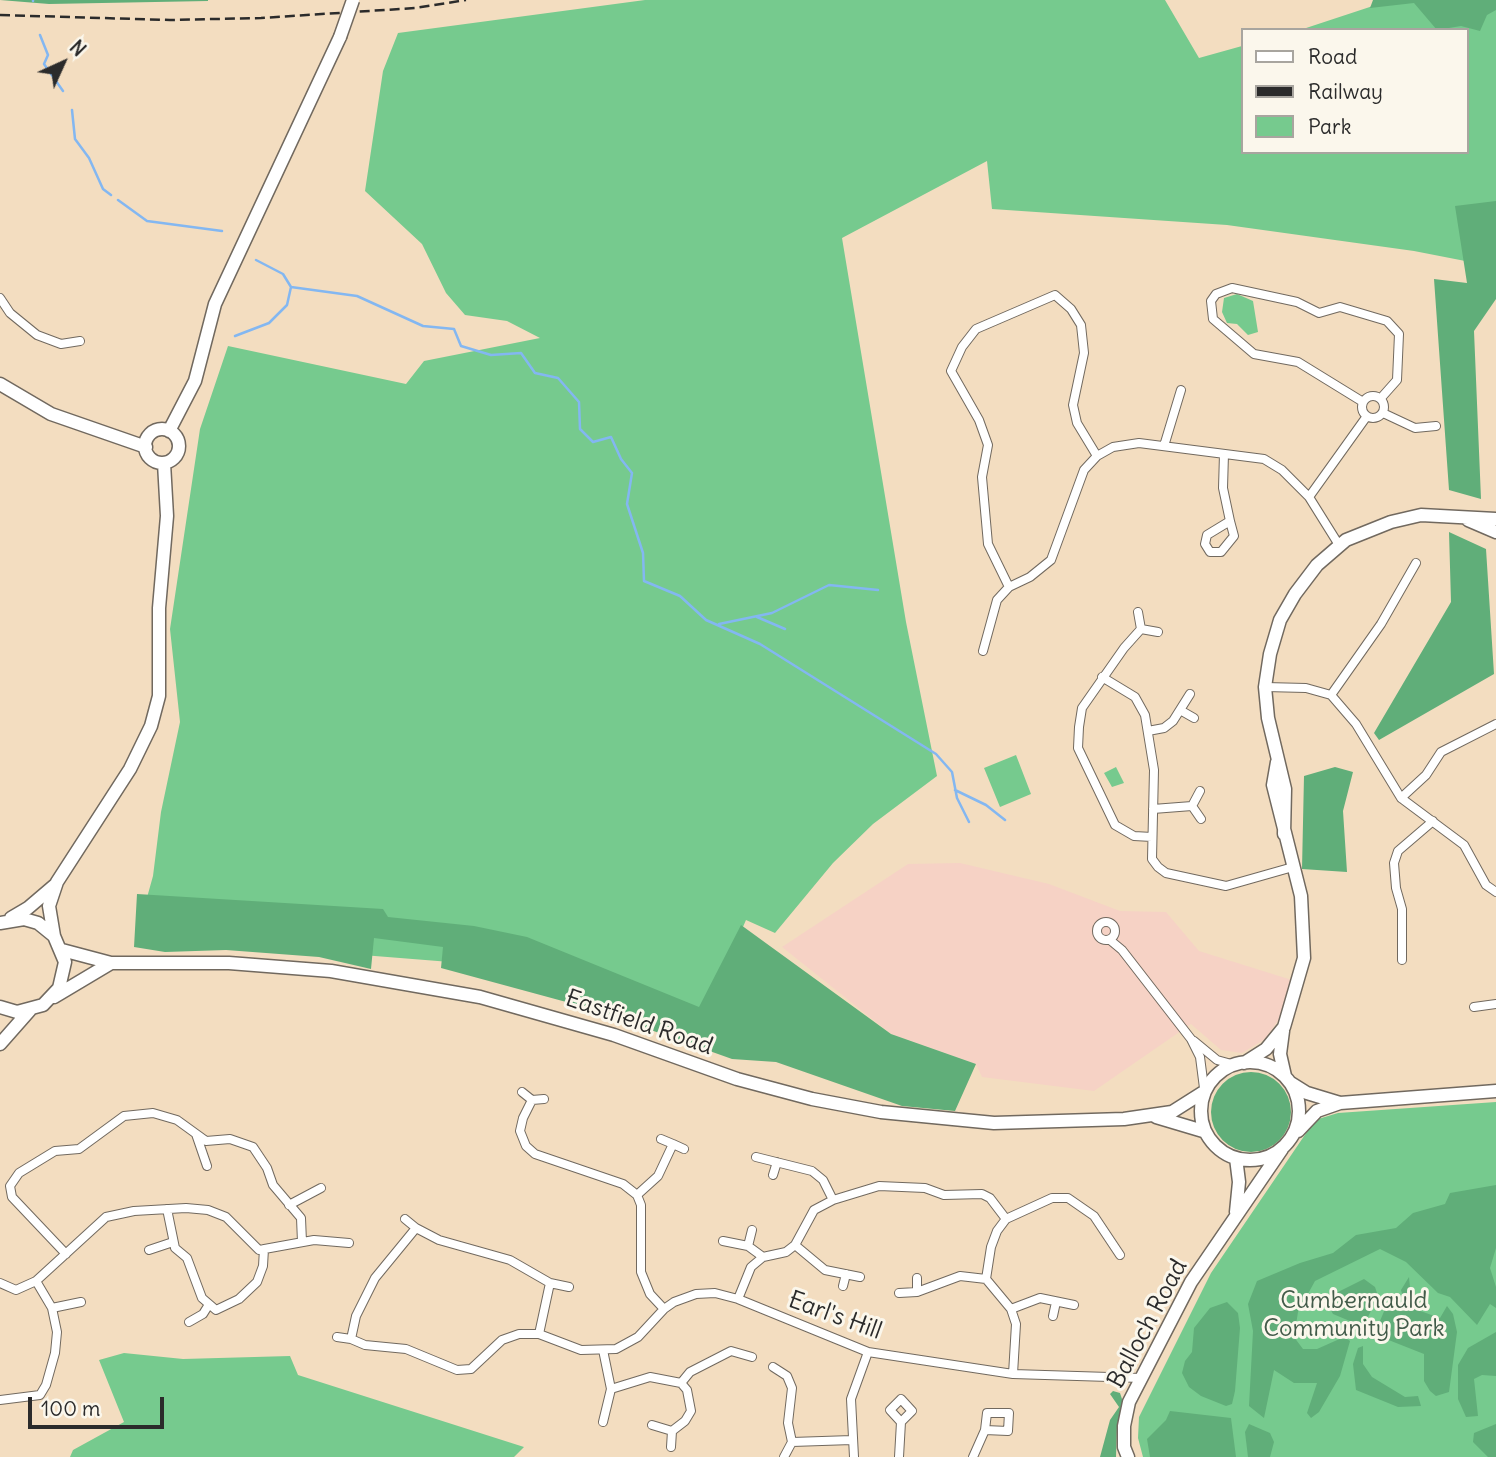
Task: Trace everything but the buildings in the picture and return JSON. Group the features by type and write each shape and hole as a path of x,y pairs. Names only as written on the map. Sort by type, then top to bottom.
{"street":[{"path":"169,431 195,381 199,355 226,279 340,37 353,0"},
{"path":"1363,401 1298,362 1254,354 1213,319 1212,301 1216,294 1232,288 1297,302 1319,313 1340,307 1387,321 1399,334 1397,380 1381,398"},
{"path":"1009,587 988,544 982,477 988,445 979,420 951,371 961,347 976,329 1055,295 1071,309 1082,326 1084,353 1073,405 1077,423 1097,456"},
{"path":"0,298 10,313 37,335 61,344 80,341"},
{"path":"0,384 51,414 146,447 152,459 164,463 174,458 178,450 178,440 169,431"},
{"path":"1164,446 1181,390"},
{"path":"1369,396 1381,398 1385,404 1383,413 1376,418 1367,416 1362,407 1363,401 1369,396"},
{"path":"1383,413 1415,428 1436,426"},
{"path":"1309,497 1367,416"},
{"path":"146,447 152,433 169,431"},
{"path":"983,651 998,600 1009,587 1030,577 1051,560 1084,470 1097,456 1113,447 1139,443 1264,458 1282,470 1309,497 1339,545"},
{"path":"1224,454 1223,488 1230,520"},
{"path":"1,923 29,908 57,882 130,769 152,726 159,696 159,608 167,516 164,463"},
{"path":"1293,1136 1299,1121 1300,1104 1280,1054 1284,1027 1301,978 1305,937 1301,896 1273,785 1278,752 1268,718 1265,687 1270,654 1280,620 1317,565 1339,545 1391,522 1421,515 1496,519"},
{"path":"1458,517 1496,532"},
{"path":"1331,695 1381,624 1416,563"},
{"path":"1138,612 1141,629 1102,677 1082,708 1078,748 1115,825 1134,836 1152,837"},
{"path":"1141,629 1158,632"},
{"path":"1102,677 1142,705 1154,770 1152,859 1166,873 1233,885 1293,867"},
{"path":"1265,687 1306,688 1331,695 1356,724 1401,798 1464,845 1486,886 1496,892"},
{"path":"1148,731 1164,728 1190,694"},
{"path":"1180,710 1194,718"},
{"path":"1401,798 1426,775 1441,752 1496,724"},
{"path":"1192,806 1200,791"},
{"path":"1153,809 1192,806"},
{"path":"1192,806 1200,819"},
{"path":"1402,960 1402,909 1396,888 1394,863 1398,851 1433,821"},
{"path":"54,936 50,906 57,882"},
{"path":"1,923 24,919 38,923 54,936 62,950 65,972 52,998"},
{"path":"1110,940 1122,950 1191,1039 1200,1057 1203,1090 1199,1108 1203,1131 1221,1150 1236,1158 1252,1160 1268,1157 1282,1149 1317,1111 1340,1103 1496,1091"},
{"name":"Eastfield Road","path":"62,950 111,963 229,963 293,967 453,992 568,1020 737,1079 812,1099 881,1112 994,1122 1154,1117 1172,1112 1203,1090"},
{"path":"0,1007 17,1012 30,1010 111,963"},
{"path":"1474,1007 1496,1004"},
{"path":"0,1044 30,1010"},
{"path":"1203,1090 1225,1069 1266,1049 1284,1027"},
{"path":"1191,1039 1217,1060 1271,1066 1307,1093 1340,1103"},
{"path":"522,1092 532,1100 544,1099"},
{"path":"532,1100 520,1131 526,1146 535,1154 623,1184 638,1195 641,1205 641,1272 650,1294 664,1309"},
{"path":"66,1254 12,1197 10,1186 19,1173 55,1152 79,1149 124,1116 153,1113 177,1120 206,1141 230,1139 253,1147 267,1168 273,1185 301,1217 302,1242"},
{"name":"Eastfield Road","path":"1154,1117 1203,1131"},
{"path":"196,1134 206,1166"},
{"path":"661,1139 684,1149"},
{"path":"638,1195 658,1176 673,1144"},
{"name":"Balloch Road","path":"1128,1457 1124,1447 1124,1426 1129,1402 1141,1378 1205,1260 1282,1149"},
{"path":"756,1157 812,1171 823,1180 834,1200"},
{"path":"1235,1219 1239,1199 1236,1158"},
{"path":"773,1175 777,1162"},
{"path":"737,1299 751,1267 763,1257 786,1252 795,1245 814,1210 834,1200 879,1186 925,1188 944,1195 982,1194 989,1198 1006,1220"},
{"path":"289,1205 321,1188"},
{"path":"986,1279 991,1247 997,1231 1006,1220 1052,1198 1068,1198 1094,1216 1120,1255"},
{"path":"167,1209 175,1248 187,1258 202,1298 208,1306 216,1310 239,1299 257,1282 263,1266 264,1249"},
{"path":"0,1283 16,1290 36,1282 106,1217 167,1209 208,1210 226,1217 259,1250 314,1240 349,1243"},
{"path":"405,1219 439,1240 510,1260 550,1283 569,1287"},
{"path":"351,1339 356,1316 375,1278 416,1228"},
{"path":"748,1246 752,1230"},
{"path":"723,1241 748,1246 763,1257"},
{"path":"149,1250 173,1242"},
{"path":"795,1245 825,1270 860,1278"},
{"path":"843,1286 846,1274"},
{"path":"899,1293 918,1292 960,1276 986,1279 1011,1309 1016,1324 1013,1374"},
{"path":"917,1278 918,1292"},
{"path":"0,1400 40,1395 46,1385 55,1353 57,1332 52,1308 36,1282"},
{"path":"539,1334 550,1283"},
{"name":"Earl's Hill","path":"337,1337 365,1345 406,1349 457,1370 471,1369 502,1340 519,1334 539,1334 581,1350 616,1349 638,1337 664,1309 696,1294 715,1293 737,1299 868,1352 1013,1374 1141,1378"},
{"path":"1011,1309 1040,1298 1074,1305"},
{"path":"52,1308 81,1302"},
{"path":"1053,1316 1056,1302"},
{"path":"189,1322 203,1314 208,1306"},
{"path":"603,1350 611,1389 603,1422"},
{"path":"681,1383 690,1371 731,1351 752,1357"},
{"path":"855,1457 851,1399 868,1352"},
{"path":"773,1367 787,1376 792,1388 788,1423 792,1443 784,1457"},
{"path":"611,1389 650,1377 681,1383 687,1390 691,1411 672,1431 671,1447"},
{"path":"899,1457 901,1422"},
{"path":"652,1425 672,1431"},
{"path":"973,1457 985,1430"},
{"path":"792,1443 852,1440"}],"shaded area":[{"path":"960,863 1049,884 1120,911 1166,912 1199,951 1295,981 1284,1012 1265,1039 1242,1053 1221,1050 1191,1024 1094,1091 982,1077 976,1064 891,1034 782,947 908,864"}],"green space":[{"path":"0,0 208,0 208,1 49,4"},
{"path":"645,0 1165,0 1199,58 1240,47 1240,154 1468,154 1468,28 1306,28 1391,0 1496,0 1496,267 1414,251 1227,225 992,209 987,161 842,238 906,622 937,776 873,824 833,863 775,933 746,920 703,1018 488,965 136,937 153,876 161,812 180,722 170,629 200,429 228,346 406,384 424,361 540,338 507,321 465,315 446,293 422,244 365,191 383,71 398,33"},
{"path":"1373,0 1496,0 1496,10 1487,15 1480,31 1461,26 1435,28 1414,3 1370,8"},
{"path":"1496,201 1496,299 1474,331 1481,499 1449,490 1434,279 1467,283 1455,206"},
{"path":"1237,294 1253,301 1258,332 1248,335 1237,324 1227,323 1222,312 1224,298"},
{"path":"1449,532 1486,549 1494,674 1379,740 1374,733 1451,602"},
{"path":"1016,755 1031,794 1000,807 984,768"},
{"path":"1116,767 1124,783 1112,787 1104,773"},
{"path":"1335,767 1353,772 1343,811 1347,872 1302,869 1304,776"},
{"path":"137,894 383,909 388,917 474,926 527,937 699,1007 741,925 891,1034 976,1064 955,1111 902,1106 776,1062 732,1059 592,1009 441,968 443,947 374,938 371,969 319,957 226,950 165,952 134,947"},
{"path":"1251,1072 1266,1075 1279,1084 1288,1097 1291,1112 1288,1127 1279,1140 1266,1149 1251,1152 1236,1149 1223,1140 1214,1127 1211,1112 1214,1097 1223,1084 1236,1075"},
{"name":"Cumbernauld Community Park","path":"1496,1102 1496,1457 1143,1457 1138,1438 1139,1417 1211,1273 1315,1120 1338,1113"},
{"path":"1496,1185 1496,1248 1490,1268 1496,1287 1496,1308 1490,1304 1477,1325 1450,1297 1438,1293 1406,1262 1380,1249 1315,1281 1298,1312 1294,1337 1303,1349 1317,1349 1344,1337 1350,1341 1340,1376 1319,1412 1311,1418 1307,1413 1317,1383 1294,1383 1274,1370 1264,1418 1249,1406 1253,1331 1248,1304 1257,1281 1333,1253 1356,1235 1396,1228 1413,1213 1445,1204 1450,1193"},
{"path":"1409,1277 1412,1308 1440,1318 1447,1306 1453,1314 1457,1332 1449,1392 1436,1396 1424,1381 1424,1354 1386,1339 1377,1328 1388,1302 1396,1307 1404,1301 1401,1290"},
{"path":"1364,1279 1375,1287 1378,1296 1368,1317 1357,1324 1333,1314 1327,1303 1332,1295"},
{"path":"1227,1302 1238,1313 1240,1328 1235,1391 1232,1404 1226,1406 1201,1396 1189,1387 1182,1373 1185,1361 1192,1352 1194,1328 1210,1308"},
{"path":"1496,1332 1496,1376 1482,1375 1474,1379 1478,1416 1466,1417 1458,1399 1458,1365 1468,1348"},
{"path":"1363,1346 1363,1364 1372,1377 1405,1397 1418,1396 1421,1406 1398,1407 1356,1390 1353,1364 1358,1348"},
{"path":"124,1353 183,1359 290,1356 298,1375 524,1447 514,1457 70,1457 73,1450 124,1422 99,1360"},
{"path":"1113,1391 1120,1393 1123,1402 1117,1425 1116,1457 1100,1457 1110,1420 1119,1407 1110,1394"},
{"path":"1170,1411 1231,1418 1236,1457 1150,1457 1147,1439 1166,1420"},
{"path":"1249,1424 1270,1433 1274,1442 1270,1457 1248,1457 1245,1432"},
{"path":"1496,1424 1496,1457 1488,1457 1473,1442 1474,1433"}],"waterway":[{"path":"40,35 48,55 44,64 63,91"},
{"path":"72,110 75,139 89,158 103,189 111,195"},
{"path":"118,200 147,221 222,231"},
{"path":"256,260 283,274 291,287 357,296 423,326 454,329 461,346 491,355 521,353 535,373 558,378 579,402 580,429 593,442 611,437 621,459 632,473 627,504 643,553 644,581 680,596 706,620 760,644 936,754 952,772 957,798 969,822"},
{"path":"235,336 269,323 287,305 291,287"},
{"path":"719,624 772,613 829,585 878,590"},
{"path":"757,617 785,629"},
{"path":"955,790 986,805 1005,820"}],"railway":[{"path":"0,15 170,20 261,18 415,8 466,0"}]}
